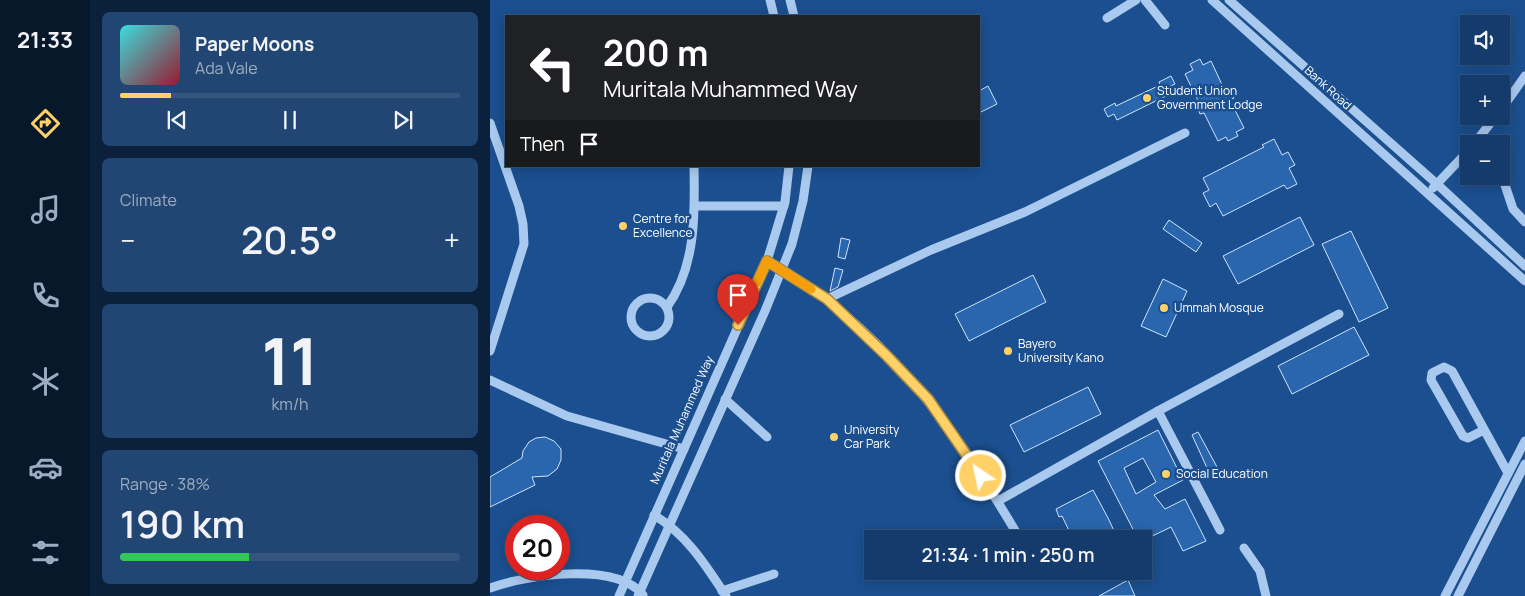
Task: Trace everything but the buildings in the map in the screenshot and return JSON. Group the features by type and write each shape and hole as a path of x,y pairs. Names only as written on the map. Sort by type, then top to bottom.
{"street":[{"path":"770,0 774,15"},
{"path":"790,0 794,15"},
{"path":"1107,18 1136,0"},
{"path":"1145,0 1165,25"},
{"name":"Bank Road","path":"1212,0 1525,281"},
{"path":"1229,0 1437,184 1525,266"},
{"path":"1510,97 1525,76"},
{"path":"490,123 518,206 523,224 524,244 490,351"},
{"path":"827,299 931,250 1025,212 1185,133"},
{"path":"1428,194 1460,160"},
{"path":"667,307 676,295 688,268 695,206 694,167"},
{"name":"Muritala Muhammed Way","path":"619,596 767,261 784,206 789,167"},
{"path":"490,588 530,577 575,573 625,583 640,595 792,244 801,210 808,167"},
{"path":"1505,185 1513,209 1525,222"},
{"path":"695,206 784,206"},
{"path":"767,261 827,299 887,356 928,399 998,501 1015,530"},
{"path":"652,297 663,302 667,307 669,313 668,325 660,334 648,336 642,334 633,326 631,320 632,308 640,300 652,297"},
{"path":"998,501 1158,411 1338,314"},
{"path":"1484,430 1468,438 1463,436 1430,380 1432,372 1444,367 1452,371 1508,473"},
{"path":"490,380 511,389 537,404 567,416 684,449"},
{"path":"725,399 766,437"},
{"path":"1158,411 1220,530"},
{"path":"1445,596 1525,441"},
{"path":"1458,596 1525,464"},
{"path":"654,515 670,524 691,544 724,593 774,574"},
{"path":"1244,548 1260,571 1266,596"}],"slow traffic":[{"path":"757,282 767,261 811,289"}],"place":[{"name":"Student Union Government Lodge","path":"1147,98"},
{"name":"Centre for Excellence","path":"623,226"},
{"name":"Ummah Mosque","path":"1164,308"},
{"name":"Bayero University Kano","path":"1008,351"},
{"name":"University Car Park","path":"834,437"},
{"name":"Social Education","path":"1166,474"}],"route":[{"path":"738,325 767,261 782,269 827,299 887,356 928,399 981,476"}]}
